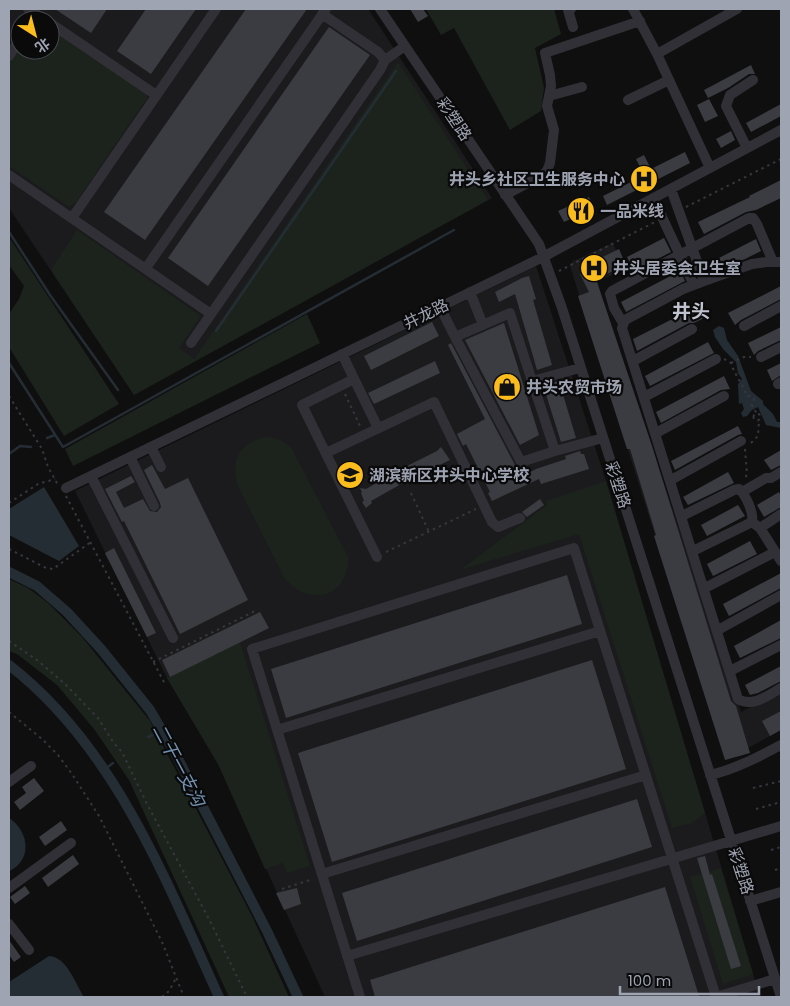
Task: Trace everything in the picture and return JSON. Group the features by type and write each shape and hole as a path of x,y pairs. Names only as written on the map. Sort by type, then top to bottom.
{"street":[{"path":"72,218 216,9"},
{"name":"彩塑路","path":"380,9 539,244 562,308 781,997"},
{"path":"571,9 568,10 574,27"},
{"path":"633,9 657,54 710,168"},
{"path":"657,54 737,9"},
{"path":"146,268 324,11 378,52 385,60"},
{"path":"505,195 541,176 547,171 550,164 554,130 548,106 550,75 545,53 640,21"},
{"path":"60,30 156,96"},
{"path":"190,343 380,70 385,60 405,46"},
{"path":"628,100 669,80"},
{"path":"747,148 726,106 730,95 753,80"},
{"path":"549,96 582,87"},
{"name":"井龙路","path":"64,489 543,257 781,130"},
{"path":"9,175 210,314"},
{"path":"671,189 692,248 699,283"},
{"path":"653,198 680,254 699,283"},
{"path":"623,323 614,308 610,294 612,291 749,218 753,218 777,262 752,264 699,283 625,320 622,328 718,630 738,699 750,703 781,688"},
{"path":"470,292 483,325"},
{"path":"744,326 781,306"},
{"path":"440,307 521,462 603,438"},
{"path":"456,337 510,313 555,451"},
{"path":"633,361 692,330"},
{"path":"761,357 781,347"},
{"path":"342,354 378,428"},
{"path":"644,397 716,359"},
{"path":"532,381 580,368"},
{"path":"354,379 302,405 377,557"},
{"path":"656,433 724,396"},
{"path":"326,453 434,402 492,522 498,527 520,518"},
{"path":"671,480 741,442"},
{"path":"151,447 161,467"},
{"path":"130,457 154,506"},
{"path":"682,516 734,490 740,491 781,472"},
{"path":"91,476 173,638"},
{"path":"704,588 779,557 756,525 740,491"},
{"path":"693,551 781,514"},
{"path":"360,997 252,649 574,548 716,997 777,981"},
{"path":"718,630 781,595"},
{"path":"277,730 600,631"},
{"path":"730,671 781,645"},
{"path":"710,775 725,772 747,763 781,744"},
{"path":"9,782 31,766"},
{"path":"322,875 646,775"},
{"path":"347,956 781,826"},
{"path":"9,888 71,843"},
{"path":"750,901 781,892"},
{"path":"9,924 29,950"}],"path":[{"path":"716,359 722,358 732,363"},
{"path":"732,363 741,358"},
{"path":"732,363 734,373 744,387 747,396 754,399 752,405 760,416 758,436 754,442 745,446 747,474 740,491"},
{"path":"341,385 365,435"},
{"path":"9,396 42,449 48,467 55,479 64,489 165,684"},
{"path":"757,414 754,416 754,419 755,421 759,420"},
{"path":"9,503 38,484 55,479"},
{"path":"411,493 429,532"},
{"path":"377,557 484,505"},
{"path":"9,549 46,568 53,569 91,542"},
{"path":"153,662 255,612"},
{"path":"9,641 37,660 65,684 98,718 113,742 122,752 147,804 209,919 247,997"},
{"path":"9,712 58,755 99,816 162,942 184,997"},
{"path":"753,788 781,780"},
{"path":"756,809 781,802"},
{"path":"770,850 781,847"},
{"path":"775,870 781,868"},
{"path":"282,889 322,875"},
{"path":"162,997 176,978"}],"shaded area":[{"path":"9,9 368,9 492,198 134,395 9,208"},
{"path":"426,9 554,9 561,34 535,48 544,88 541,111 510,130 454,28 441,35"},
{"path":"60,36 147,94 147,98 76,202 69,207 9,166 9,64 12,60 60,60"},
{"path":"398,62 488,200 134,395 51,270 77,230 201,316 179,348 194,359"},
{"path":"9,237 119,404 64,436 9,347 9,314 19,299 24,286 9,265"},
{"path":"613,243 624,270 596,282 741,712 781,691 781,730 726,760 570,266 573,261"},
{"path":"536,266 606,481 760,997 325,997 218,764 167,678 75,491"},
{"path":"307,314 320,343 73,466 65,449"},
{"path":"719,326 724,328 727,340 738,356 751,391 763,401 763,404 773,414 777,422 781,422 781,428 766,425 758,407 743,417 741,413 744,409 742,403 739,404 738,384 742,379 738,373 736,362 723,349 715,337 713,330"},
{"path":"265,437 280,440 292,449 348,557 347,571 342,581 327,594 306,593 295,588 285,579 238,486 235,468 239,454 249,444"},
{"path":"606,481 705,813 692,823 672,828 579,534 460,570 547,505 546,501"},
{"path":"44,487 79,546 59,561 9,535 9,509"},
{"path":"9,579 28,588 47,602 82,637 150,721 253,918 289,997 229,997 129,780 94,729 57,685 17,654 9,651"},
{"path":"240,642 310,866 287,873 283,863 265,869 218,764 167,678"},
{"path":"9,818 21,830 26,845 22,860 9,871"},
{"path":"721,868 753,974 723,984 690,877"},
{"path":"49,956 55,957 66,966 84,997 9,997 9,982"}],"building":[{"path":"55,9 107,9 91,33 60,12 60,10"},
{"path":"146,9 196,9 151,74 117,51"},
{"path":"246,9 307,9 145,240 104,212"},
{"path":"410,9 423,9 428,16 418,22"},
{"path":"329,27 370,55 208,286 168,258"},
{"path":"751,65 755,74 749,74 708,98 704,90"},
{"path":"709,99 718,116 705,122 697,105"},
{"path":"781,104 781,116 751,132 746,123"},
{"path":"731,131 735,140 721,148 716,139"},
{"path":"685,152 690,163 607,205 603,196 637,179 635,175 642,171 636,159 644,155 651,169"},
{"path":"781,180 781,198 756,210 746,212 704,234 698,222"},
{"path":"589,197 594,208 564,222 558,211"},
{"path":"664,238 671,252 634,271 627,257"},
{"path":"756,239 761,251 719,268 715,260"},
{"path":"619,249 626,265 596,279 652,446 731,701 736,706 750,753 725,760 654,536 656,535 630,449 627,449 578,296 589,292 580,274 588,270 586,265"},
{"path":"680,271 685,281 626,312 621,302"},
{"path":"529,276 536,299 533,300 552,365 537,370 515,294 499,302 495,292"},
{"path":"781,286 781,299 735,325 728,313"},
{"path":"700,305 706,317 694,323 689,323 637,351 633,339"},
{"path":"432,322 439,336 371,370 364,356"},
{"name":"井头农贸市场","path":"504,323 539,435 520,445 465,340"},
{"path":"781,327 781,340 758,351 754,355 748,343"},
{"path":"708,342 714,353 650,386 645,376"},
{"path":"451,343 515,465 524,475 566,459 565,456 580,451 581,454 584,454 589,469 541,484 539,479 492,501 488,493 490,492 466,444 463,446 457,434 485,419 448,345"},
{"path":"435,361 440,373 374,404 368,393"},
{"path":"781,363 781,375 772,381 767,370"},
{"path":"724,376 730,389 721,390 661,423 656,412"},
{"path":"559,381 576,438 561,442 543,385"},
{"path":"738,426 742,434 675,470 671,461"},
{"path":"441,447 450,460 410,479 371,501 372,503 366,508 362,502 364,501 360,488 366,489 437,451"},
{"path":"781,450 781,465 771,470 764,460"},
{"path":"152,465 165,489 188,478 248,600 180,634 124,521 122,522 105,489 131,476 135,482 116,492 124,508 143,499 150,511 157,512 161,507 160,503 144,470"},
{"path":"728,472 734,483 688,505 683,497"},
{"path":"779,492 781,507 764,517 757,505"},
{"path":"540,499 544,505 527,517 522,512"},
{"path":"738,505 745,516 707,536 701,525"},
{"path":"750,541 757,554 713,576 707,564"},
{"path":"114,548 156,633 147,637 105,553"},
{"path":"781,573 781,588 729,616 723,604"},
{"path":"567,575 582,624 286,718 271,669"},
{"path":"260,612 269,628 170,677 162,660"},
{"path":"781,620 781,638 740,658 734,646"},
{"path":"592,660 626,769 332,862 298,753"},
{"path":"781,666 781,681 750,695 745,685"},
{"path":"781,711 781,730 770,736 762,721"},
{"path":"34,778 44,791 20,810 14,802 26,793 22,787"},
{"path":"637,799 652,847 357,941 342,893"},
{"path":"61,821 67,830 45,846 39,837"},
{"path":"73,855 79,864 48,887 42,878"},
{"path":"705,856 741,966 731,969 697,858"},
{"path":"25,886 30,893 15,904 10,897"},
{"path":"665,887 699,996 375,997 370,980"},
{"path":"297,888 301,904 284,910 276,893"},
{"path":"9,940 21,957 14,962 9,955"}],"waterway":[{"path":"216,331 396,71"},
{"path":"9,363 63,447 454,230"},
{"path":"9,232 50,295 118,390"},
{"path":"47,438 55,435"},
{"path":"9,454 20,446 31,447"},
{"name":"二干一支沟","path":"9,572 37,586 67,612 101,649 150,710 174,751 267,931 298,997"},
{"path":"9,665 46,698 79,735 108,775 134,818 157,862 219,997"},
{"path":"148,737 161,731"},
{"path":"104,770 113,763"}],"place":[{"name":"井头乡社区卫生服务中心","path":"644,179"},
{"name":"一品米线","path":"581,211"},
{"name":"井头居委会卫生室","path":"594,268"},
{"name":"井头农贸市场","path":"507,387"},
{"name":"湖滨新区井头中心学校","path":"350,475"}],"district":[{"name":"井头","path":"691,311"}]}
